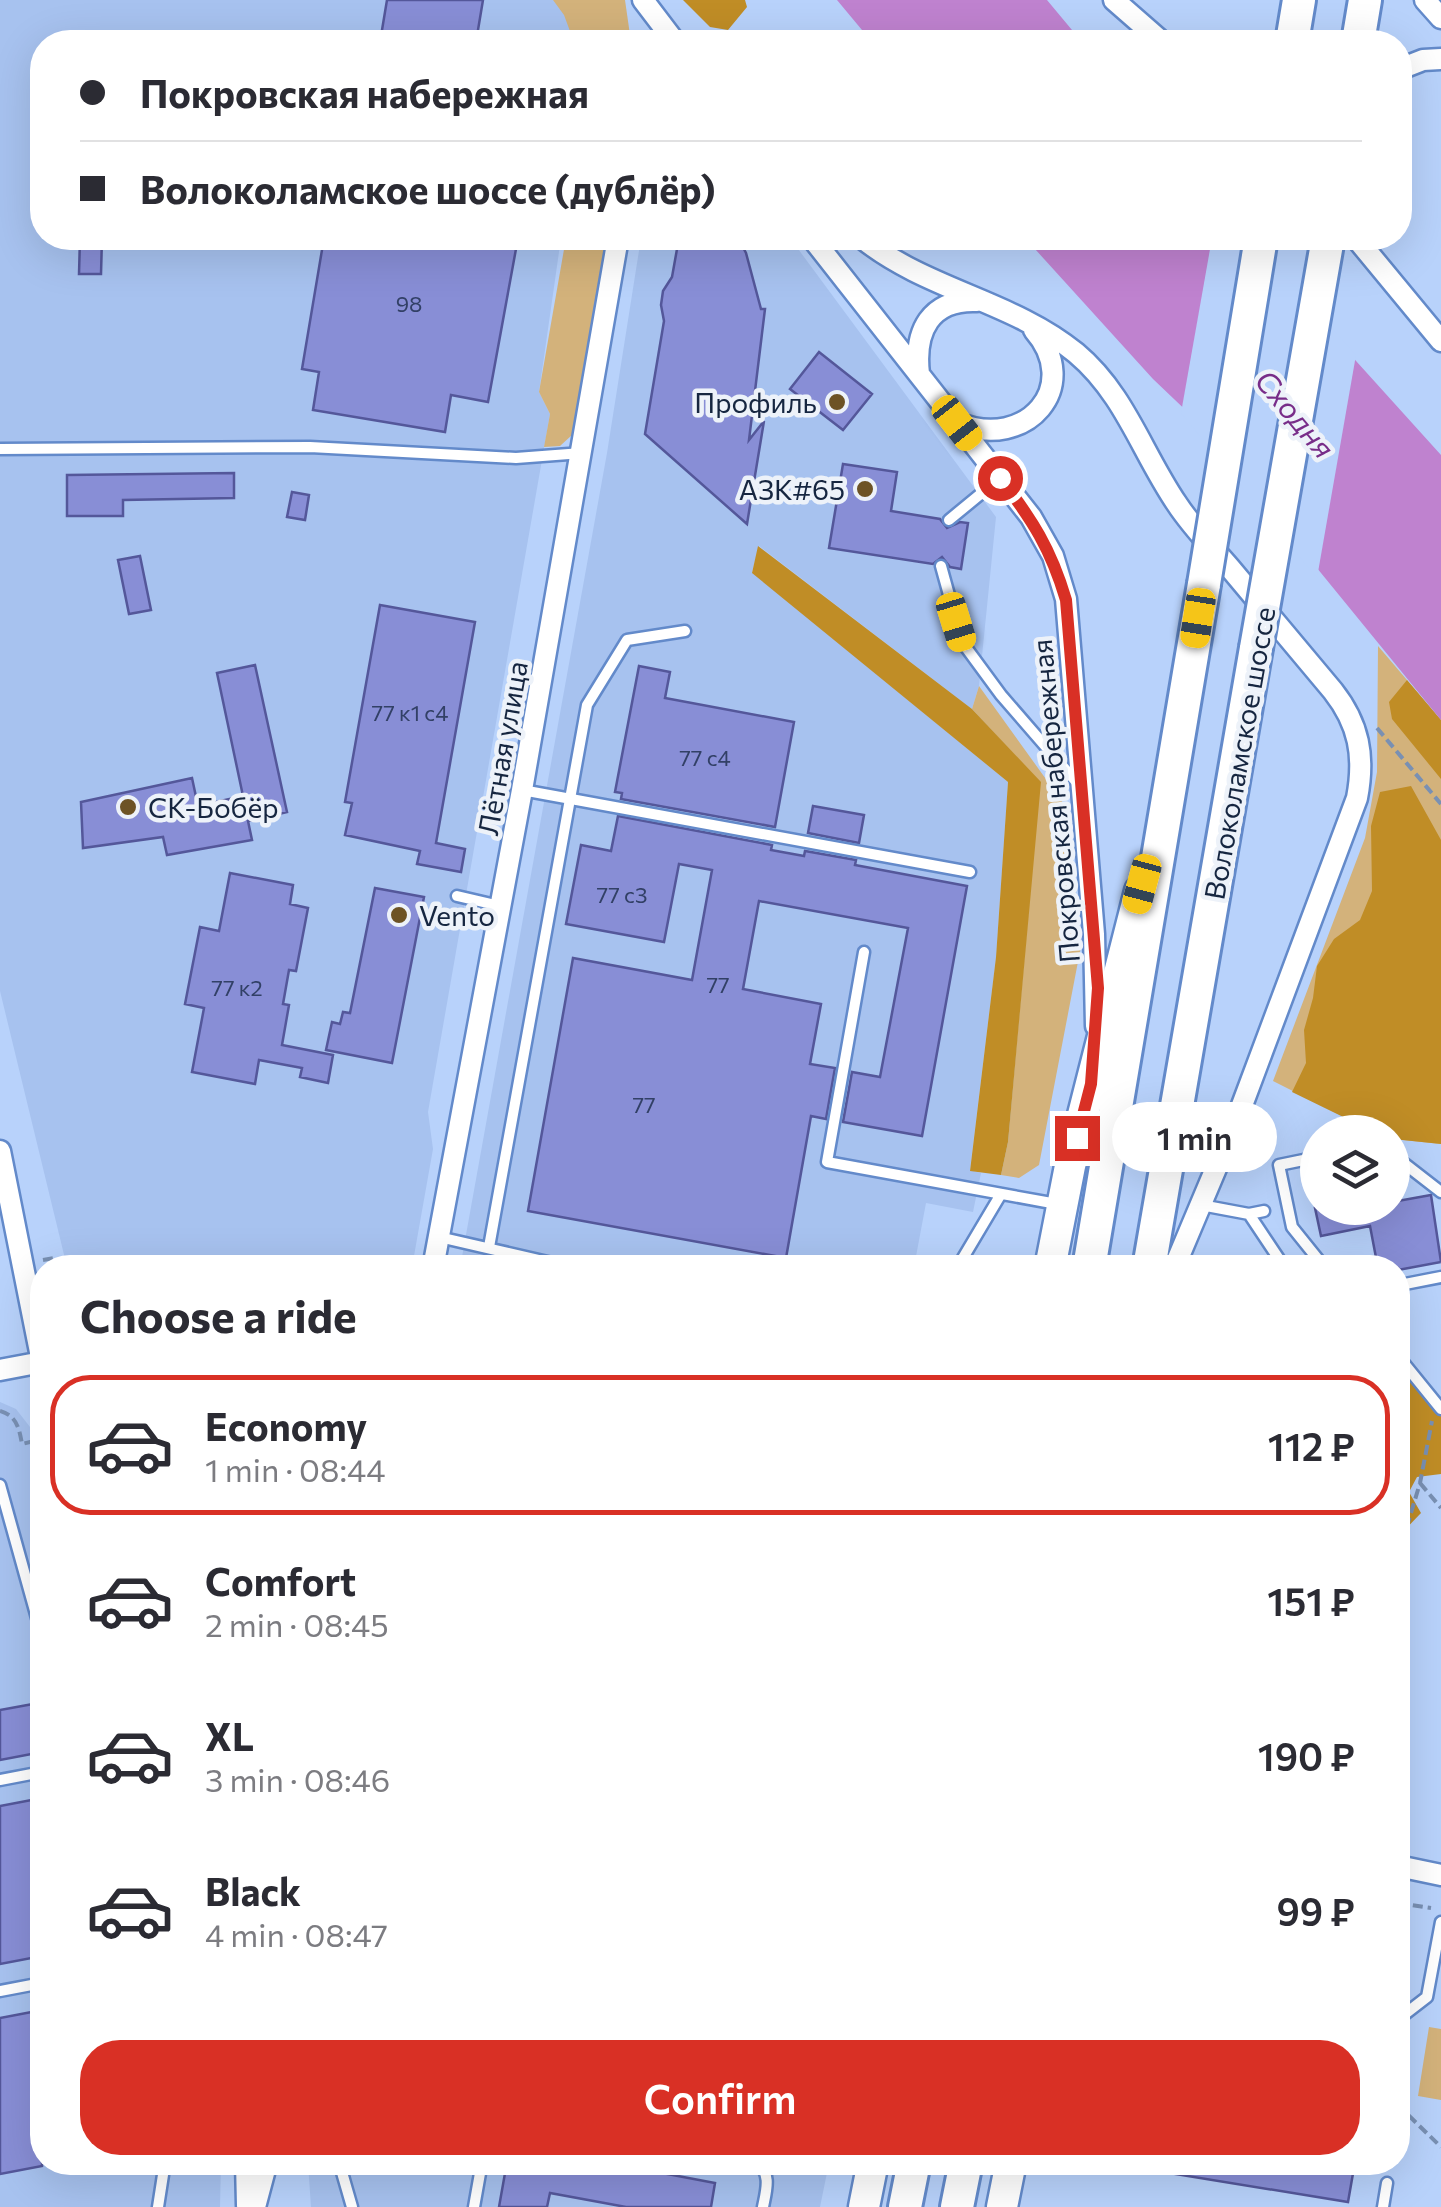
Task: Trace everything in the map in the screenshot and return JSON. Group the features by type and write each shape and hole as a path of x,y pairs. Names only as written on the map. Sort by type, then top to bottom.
{"main road":[{"path":"1294,30 1299,0"},
{"path":"1360,30 1364,0"},
{"path":"1091,1255 1259,250"},
{"name":"Волоколамское шоссе","path":"1150,1255 1326,250"},
{"path":"905,2207 911,2175"},
{"path":"957,2207 963,2175"}],"street":[{"path":"643,0 665,30"},
{"path":"1114,0 1148,30"},
{"path":"1412,65 1441,59"},
{"name":"Лётная улица","path":"435,1255 583,453 616,250"},
{"name":"Покровская набережная","path":"821,250 1031,518 1053,556 1066,600 1098,988 1091,1084"},
{"path":"878,250 916,274 1029,325 1072,350 1098,373 1130,418 1178,507 1333,690 1356,728 1362,773 1357,798 1179,1255"},
{"path":"1366,250 1441,340"},
{"path":"919,374 919,336 928,321 952,304 979,302"},
{"path":"957,423 990,432 1002,431 1016,428 1036,414 1050,387 1051,372 1049,354 1029,325"},
{"path":"1052,1255 1107,1012 1169,792"},
{"path":"0,1151 30,1302"},
{"path":"0,1370 30,1364"},
{"path":"1410,1869 1441,1875"},
{"path":"246,2175 246,2207"},
{"path":"255,2207 264,2175"},
{"path":"864,2207 870,2175"},
{"path":"1002,2207 1008,2175"}],"lane":[{"path":"0,449 310,447 516,458 583,453"},
{"path":"949,520 1000,478"},
{"path":"941,566 962,642 1082,790"},
{"path":"490,1247 587,705 627,640 685,632"},
{"path":"522,790 970,872"},
{"path":"456,896 501,906"},
{"path":"864,952 826,1162 1062,1205"},
{"path":"1300,1161 1279,1165 1292,1227 1315,1255"},
{"path":"1410,1168 1441,1192"},
{"path":"965,1255 1001,1194"},
{"path":"1200,1205 1249,1214 1264,1211"},
{"path":"1249,1214 1274,1255"},
{"path":"438,1237 522,1255"},
{"path":"1410,1283 1441,1276"},
{"path":"1410,1370 1439,1403"},
{"path":"0,1485 30,1593"},
{"path":"0,1780 30,1774"},
{"path":"1410,2010 1428,1996 1441,1922"},
{"path":"0,1991 30,1985"},
{"path":"158,2207 164,2175"},
{"path":"343,2175 352,2207"},
{"path":"474,2207 480,2175"},
{"path":"763,2207 766,2175"},
{"path":"1383,2207 1387,2183"}],"path":[{"path":"1376,727 1441,804"},
{"path":"1410,1516 1439,1403"},
{"path":"0,1410 18,1424 22,1444 30,1442"},
{"path":"1420,1482 1441,1508"},
{"path":"1410,1905 1441,1910"},
{"path":"1410,2117 1441,2148"}],"shaded area":[{"path":"0,0 592,0 591,30 30,30 30,250 559,250 539,392 550,414 428,1112 433,1149 414,1255 64,1255 0,991"},
{"path":"553,0 625,0 629,30 570,30"},
{"path":"683,0 745,0 747,7 728,30 710,27"},
{"path":"564,250 604,250 572,435 560,446 544,447 550,414 539,392"},
{"path":"639,250 799,250 996,517 979,686 972,709 759,546 752,572 1008,782 996,957 970,1170 981,1173 973,1212 926,1203 916,1255 462,1255 607,453"},
{"path":"758,546 972,709 1041,782 1008,1142 1001,1175 970,1171 996,957 1008,782 752,573"},
{"path":"1378,646 1441,720 1441,1144 1410,1141 1410,1115 1340,1115 1273,1081 1365,838 1377,772"},
{"path":"1407,680 1441,720 1441,779 1392,719 1389,702"},
{"path":"979,686 1066,807 1081,946 1039,1165 1019,1178 1001,1175 1008,1142 1040,782 972,709"},
{"path":"1411,786 1441,840 1441,1144 1410,1141 1410,1115 1339,1115 1292,1092 1306,1063 1304,1030 1317,966 1334,939 1360,920 1372,891 1371,826 1380,792"},
{"path":"1410,1376 1441,1414 1441,1474 1417,1477 1410,1490"},
{"path":"0,1402 16,1409 30,1427 30,2175 221,2175 220,2207 0,2207"},
{"path":"1410,1494 1421,1513 1410,1524"},
{"path":"1429,2027 1441,2029 1441,2100 1418,2096"},
{"path":"309,2175 827,2175 820,2207 311,2207"}],"water":[{"path":"837,0 1047,0 1072,30 862,30"},
{"name":"Сходня","path":"1036,250 1256,250 1441,455 1441,720 1196,420 1153,379"}],"pier":[{"path":"1210,250 1262,250 1356,355 1317,578 1181,413"}],"building":[{"path":"387,0 483,0 478,30 382,30"},
{"path":"80,250 102,250 101,274 79,274"},
{"path":"322,250 516,250 488,402 451,395 445,432 313,410 319,372 302,369"},
{"path":"677,250 744,250 761,309 765,309 749,440 764,421 747,524 645,434 664,321 663,291 672,277"},
{"path":"819,352 872,394 843,430 790,389"},
{"path":"843,464 897,472 891,511 940,519 947,528 968,523 961,569 950,567 942,557 933,564 829,548"},
{"path":"234,473 234,498 123,500 123,516 67,516 67,475"},
{"path":"292,492 309,495 305,520 287,517"},
{"path":"140,556 151,610 129,614 118,560"},
{"path":"380,605 475,622 436,843 465,849 461,872 417,864 420,851 345,835 352,803 345,802"},
{"path":"255,665 287,812 248,821 252,840 167,855 163,837 83,848 81,802 192,778 198,806 243,796 217,673"},
{"path":"639,666 670,672 665,698 794,722 775,827 621,799 622,793 615,792"},
{"path":"813,806 864,815 859,843 808,833"},
{"path":"618,816 772,845 771,850 856,860 855,865 967,886 922,1136 843,1122 852,1072 880,1077 908,928 759,901 743,989 821,1004 810,1064 835,1068 826,1119 811,1116 787,1255 528,1211 573,958 692,980 712,870 679,864 664,942 566,924 581,845 611,851"},
{"path":"230,873 293,885 290,904 308,908 296,971 289,970 283,1004 289,1005 282,1045 333,1055 328,1083 300,1077 302,1068 259,1060 255,1084 192,1072 204,1008 185,1004 200,927 219,931"},
{"path":"375,888 424,897 392,1063 326,1050 332,1022 340,1024 343,1012 350,1013"},
{"path":"1431,1195 1441,1262 1410,1268 1410,1255 1376,1255 1370,1226 1321,1236 1319,1225 1410,1225 1410,1199"},
{"path":"30,1705 30,1754 0,1760 0,1710"},
{"path":"30,1800 30,1958 0,1964 0,1806"},
{"path":"30,2012 30,2168 0,2174 0,2018"},
{"path":"505,2175 673,2175 715,2183 711,2207 626,2207 550,2193 547,2207 499,2207"},
{"path":"1182,2175 1353,2175 1348,2202"}],"place":[{"name":"Профиль","path":"837,402"},
{"name":"АЗК#65","path":"865,489"},
{"name":"СК-Бобёр","path":"128,807"},
{"name":"Vento","path":"399,915"}],"route":[{"path":"1000,478 1031,518 1053,556 1066,600 1098,988 1091,1084 1077,1138"}]}
